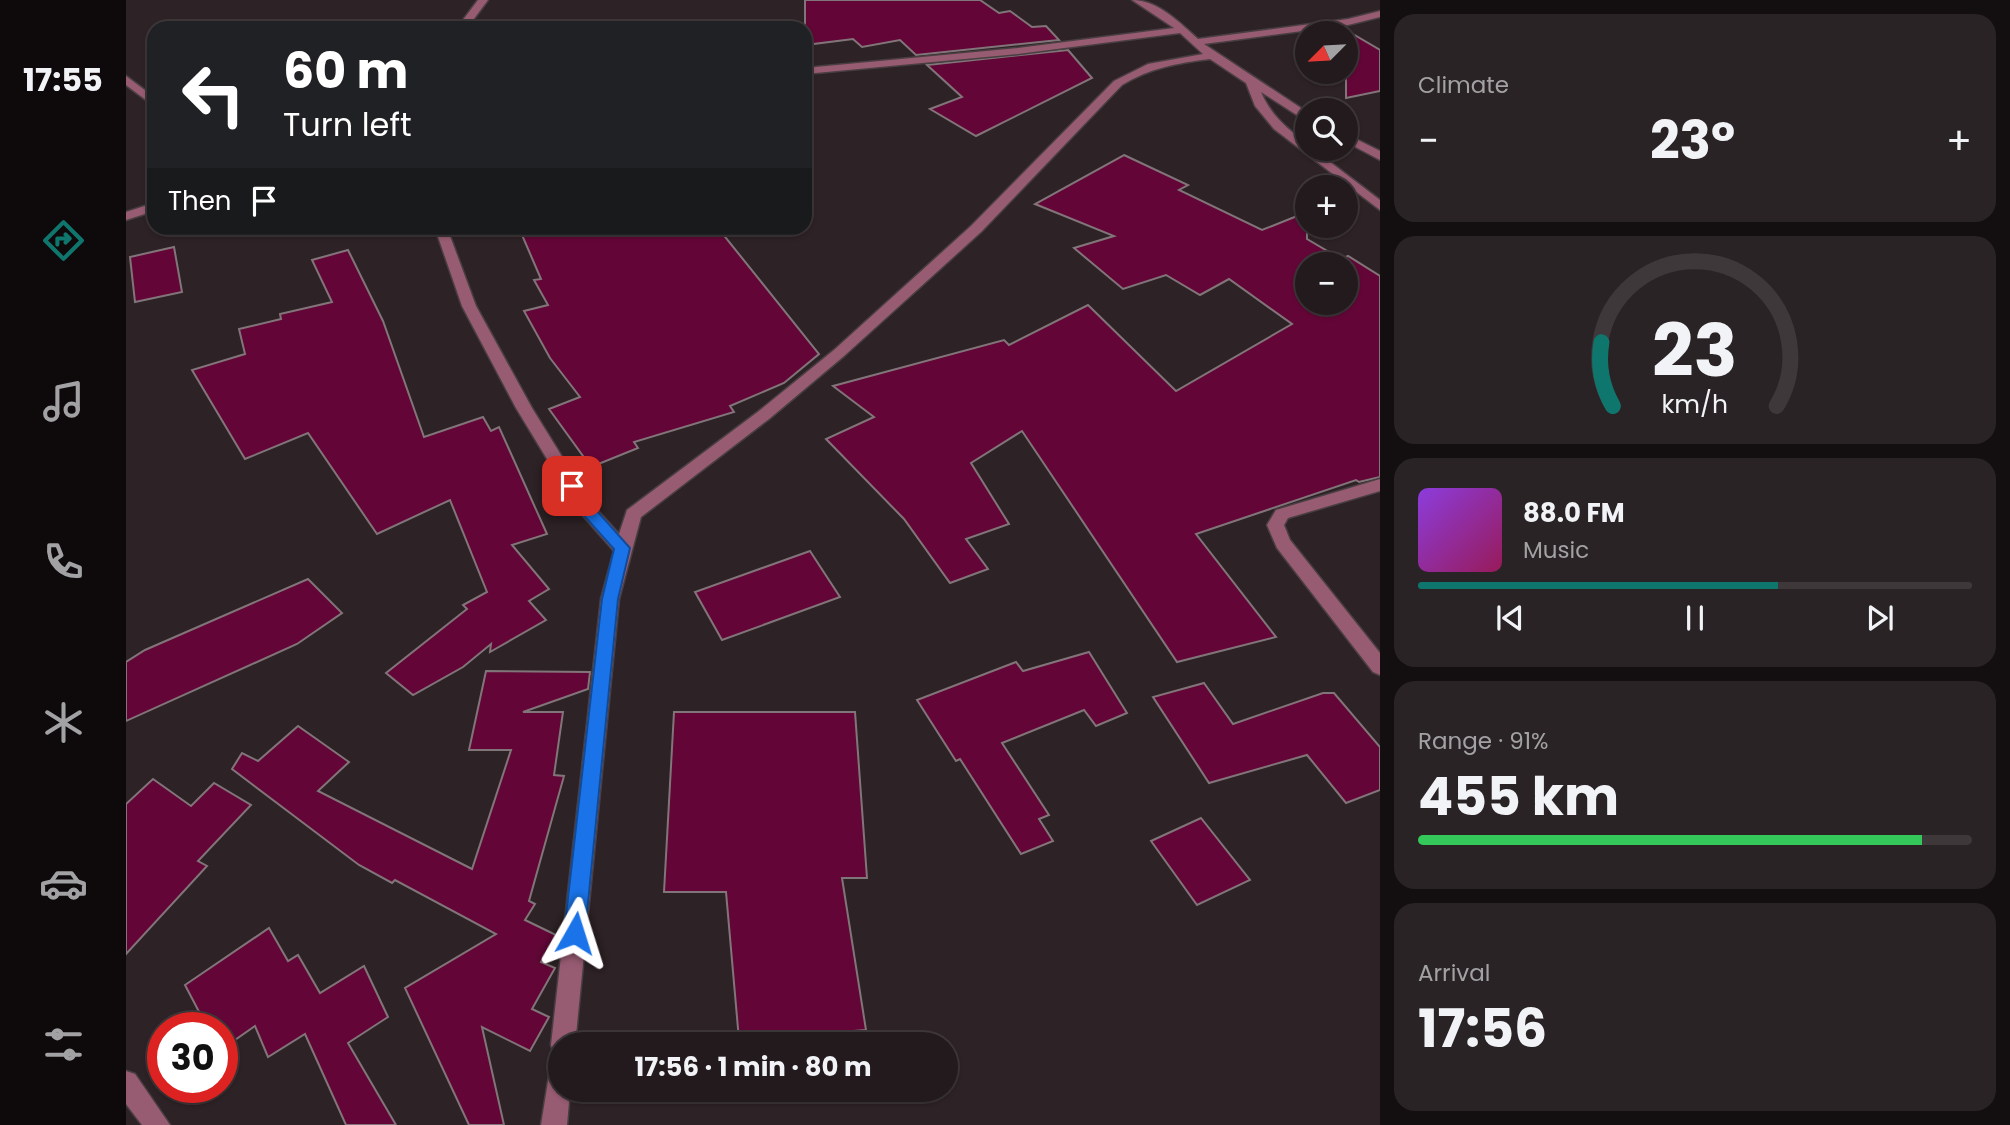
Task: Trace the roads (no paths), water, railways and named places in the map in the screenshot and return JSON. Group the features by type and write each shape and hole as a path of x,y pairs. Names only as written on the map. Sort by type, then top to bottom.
{"street":[{"path":"467,21 483,0"},
{"path":"1137,0 1182,30 1212,56 1295,109"},
{"path":"1196,42 1348,22 1380,14"},
{"path":"812,70 1017,51 1182,30"},
{"path":"564,1032 610,599 633,513 764,415 839,353 976,229 1118,83 1137,69 1157,62 1212,56"},
{"path":"126,79 147,97"},
{"path":"1251,81 1261,106 1278,127 1380,206"},
{"path":"1358,144 1380,156"},
{"path":"126,216 147,210"},
{"path":"444,235 469,306 524,408 584,506 622,548"},
{"path":"1380,485 1282,514 1275,525 1283,543 1380,667"},
{"path":"128,1091 157,1125"},
{"path":"554,1125 557,1102"}]}
